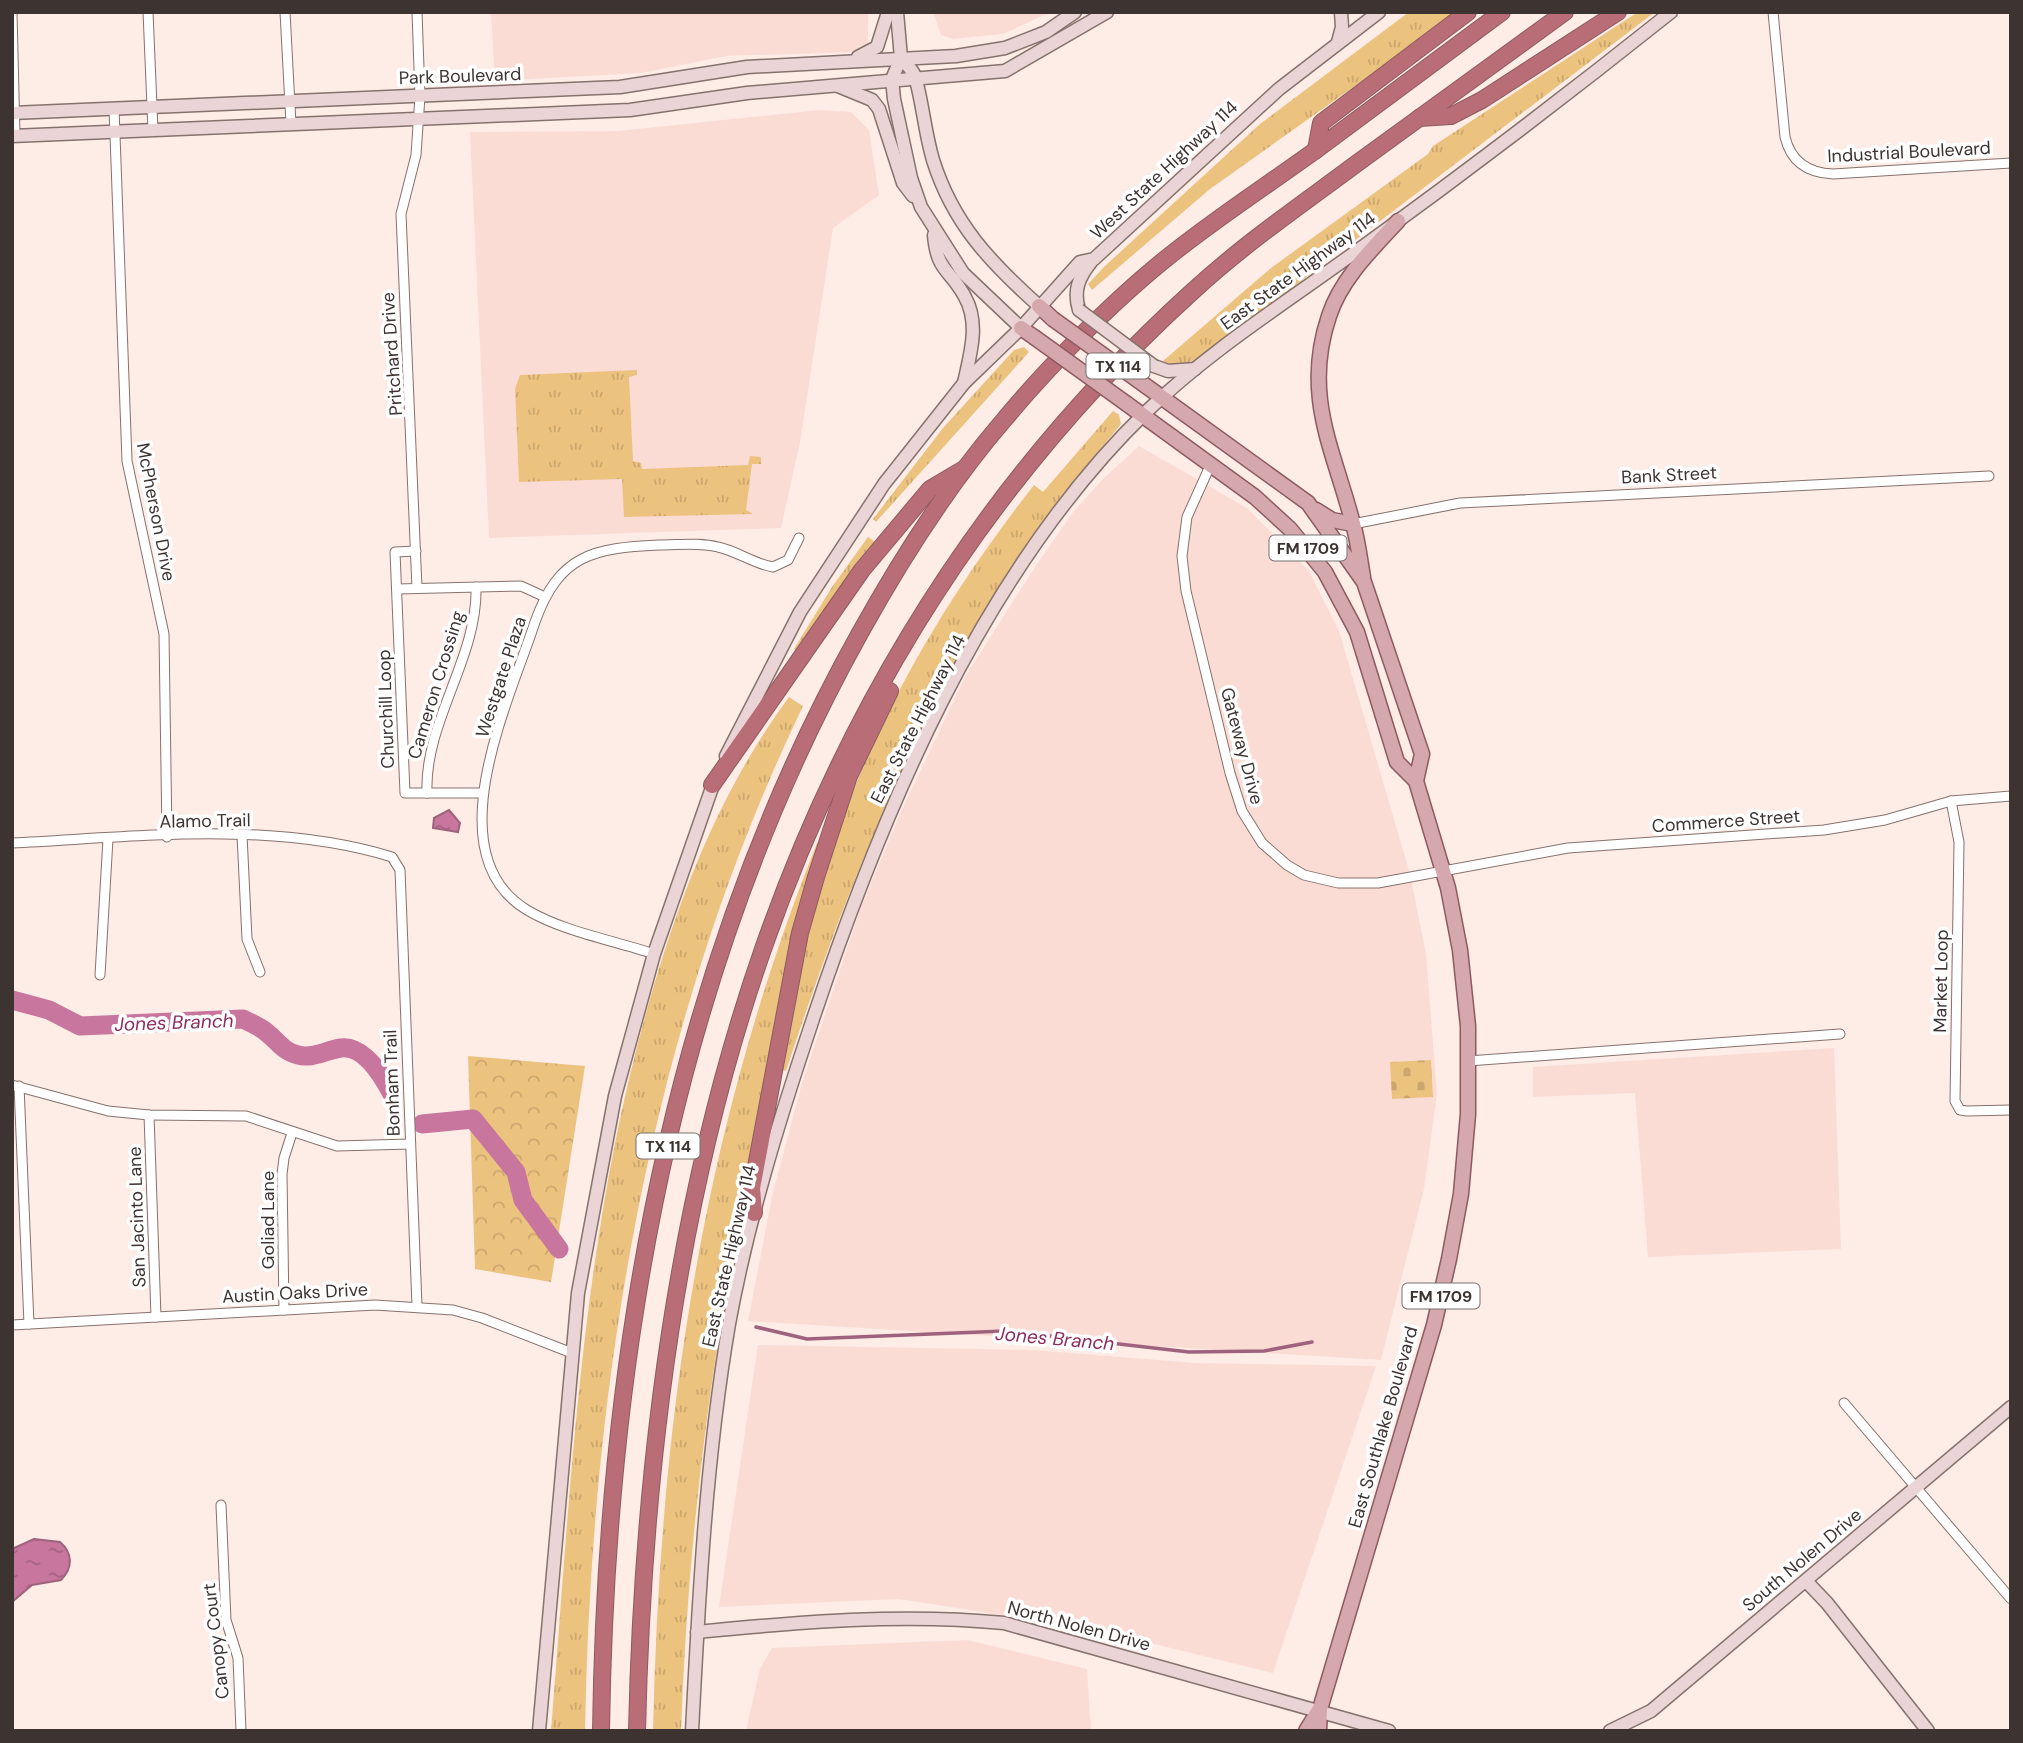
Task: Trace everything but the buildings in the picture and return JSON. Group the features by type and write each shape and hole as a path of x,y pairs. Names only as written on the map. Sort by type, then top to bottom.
{"highway":[{"path":"1316,150 1321,123 1468,12"},
{"name":"TX 114","path":"601,1731 606,1564 624,1379 635,1310 677,1107 703,1005 765,828 826,695 912,545 1001,423 1037,383 1143,277 1502,12"},
{"name":"TX 114","path":"637,1731 640,1618 657,1414 688,1219 722,1079 778,904 839,761 924,610 964,550 1056,431 1161,320 1248,244 1565,12"},
{"path":"1419,118 1451,116 1482,100 1618,12"},
{"path":"712,785 862,570 930,489 969,466"},
{"path":"754,1213 752,1188 772,1098 789,985 816,877 849,776 885,700 959,574 964,550"}],"main road":[{"path":"829,62 864,56 873,51 888,12"},
{"path":"897,12 905,58 903,145 921,207"},
{"name":"Park Boulevard","path":"13,113 625,86 747,67 982,53 1005,48 1049,30 1075,12"},
{"path":"14,136 629,110 831,85 1005,71 1056,44 1107,12"},
{"path":"1338,43 1342,27 1341,12"},
{"name":"West State Highway 114","path":"712,785 800,612 867,507 964,383 1021,328 1080,262 1094,259 1246,118 1380,12"},
{"name":"East State Highway 114","path":"692,1731 697,1632 715,1416 730,1321 754,1213 787,1098 853,901 922,742 957,671 1031,551 1068,499 1141,416 1195,369 1398,221 1671,12"},
{"path":"1049,30 1056,44"},
{"path":"905,58 904,78 921,116 933,160 960,222 991,263 1040,306"},
{"path":"831,85 859,93 872,100 879,109 903,183 921,207 934,231 963,273 1021,328"},
{"path":"625,86 629,110"},
{"path":"1364,582 1353,524 1333,465 1320,409 1319,364 1329,315 1339,294 1363,258 1398,221"},
{"path":"934,231 938,261 965,297 972,319 973,339 964,383"},
{"path":"1094,259 1079,276 1076,301 1079,310 1154,366 1168,371 1195,369"},
{"name":"FM 1709","path":"1040,306 1053,319 1161,398"},
{"name":"East Southlake Boulevard","path":"1021,328 1255,497 1309,550 1325,572 1357,632 1397,762 1416,781 1443,870 1460,950 1468,1026 1468,1114 1461,1194 1434,1325 1320,1709 1319,1731"},
{"name":"East Southlake Boulevard","path":"1161,398 1308,503 1364,582 1422,754 1416,781"},
{"path":"1308,503 1324,516 1353,524"},
{"path":"539,1731 578,1293 615,1096 654,954 712,785"},
{"name":"South Nolen Drive","path":"1610,1731 1651,1711 2011,1407"},
{"path":"1806,1581 1828,1604 1928,1731"},
{"name":"North Nolen Drive","path":"697,1632 838,1619 943,1617 1004,1623 1320,1709"},
{"path":"1320,1709 1389,1731"},
{"name":"East Southlake Boulevard","path":"1306,1731 1320,1709"}],"street":[{"path":"12,12 14,136"},
{"path":"148,12 153,130"},
{"path":"285,12 290,124"},
{"name":"Pritchard Drive","path":"417,12 420,96 416,155 401,214 417,588"},
{"name":"Industrial Boulevard","path":"1773,12 1785,137 1788,152 1798,162 1820,173 1833,174 2011,163"},
{"name":"McPherson Drive","path":"114,108 127,461 164,634 167,837"},
{"name":"Gateway Drive","path":"1210,466 1187,517 1183,573 1230,773 1251,828 1262,843 1287,865 1320,880 1378,883 1443,870"},
{"name":"Bank Street","path":"1353,524 1460,503 1989,476"},
{"name":"Westgate Plaza","path":"654,954 539,916 505,893 486,855 481,793 545,597 568,568 609,548 708,545 773,567 788,560 799,538"},
{"name":"Churchill Loop","path":"416,551 395,552 405,793 481,793"},
{"path":"397,589 520,586 545,597"},
{"name":"Cameron Crossing","path":"427,793 427,764 475,614 476,587"},
{"name":"Commerce Street","path":"1443,870 1568,848 1824,830 1885,820 1951,801 2011,796"},
{"name":"Market Loop","path":"1951,801 1959,842 1955,1101 1960,1110 2011,1110"},
{"path":"242,835 247,939 260,972"},
{"name":"Alamo Trail","path":"12,843 242,835 311,840 374,851 395,860"},
{"path":"100,975 108,839"},
{"name":"Bonham Trail","path":"395,860 400,870 417,1306"},
{"path":"1468,1061 1840,1034"},
{"path":"29,1324 16,1086 108,1111 149,1115 246,1116 337,1146 410,1144"},
{"name":"San Jacinto Lane","path":"149,1115 156,1317"},
{"name":"Goliad Lane","path":"284,1310 282,1174 292,1133"},
{"name":"Austin Oaks Drive","path":"12,1325 375,1305 417,1306 482,1318 572,1353"},
{"path":"1844,1403 2011,1599"},
{"name":"Canopy Court","path":"221,1505 226,1620 238,1658 241,1731"}],"shaded area":[{"path":"491,12 868,12 868,47 859,52 726,56 641,73 495,81"},
{"path":"933,12 1051,12 1003,34 953,39 941,35"},
{"path":"820,110 851,112 869,130 879,195 833,228 800,442 781,528 489,538 470,132 619,131"},
{"path":"1139,446 1247,508 1309,571 1339,631 1410,874 1426,954 1437,1094 1424,1189 1381,1360 748,1321 773,1192 802,1083 861,907 900,814 965,677 1037,564 1074,511 1103,479"},
{"path":"1834,1048 1841,1249 1648,1257 1635,1093 1533,1097 1533,1067"},
{"path":"758,1345 1034,1350 1195,1363 1376,1366 1273,1673 1093,1629 899,1599 719,1607"},
{"path":"967,1640 1087,1669 1091,1731 746,1731 760,1669 772,1648"}],"green space":[{"path":"1409,12 1459,12 1210,189 1092,290 1088,284 1105,266 1260,124"},
{"path":"1638,12 1655,12 1208,352 1180,365 1163,361 1271,268 1428,154 1433,146"},
{"path":"1024,347 1029,352 876,522 873,519 943,428 1014,350"},
{"path":"637,370 637,375 629,377 633,461 641,463 642,469 748,465 750,456 761,457 761,464 752,464 746,510 753,514 624,517 622,479 519,482 515,389 520,375"},
{"path":"1113,411 1119,415 1121,424 1062,499 1010,575 963,652 921,731 883,812 849,895 786,1071 782,1070 807,932 830,853 851,796 901,688 962,585 1034,485 1043,492"},
{"path":"868,537 875,542 799,653 794,649 832,587"},
{"path":"789,697 803,706 750,827 705,951 668,1077 639,1206 616,1336 600,1467 590,1599 585,1731 551,1731 582,1362 608,1179 627,1089 662,959 690,880 743,767"},
{"path":"817,843 821,845 747,1184 711,1389 692,1560 681,1731 653,1731 665,1502 677,1390 694,1279 716,1169 743,1060 777,952"},
{"path":"468,1056 585,1066 551,1282 475,1269"},
{"path":"1431,1060 1433,1097 1392,1099 1390,1062"}],"water":[{"path":"449,810 460,823 458,832 433,828 434,818"},
{"path":"34,1539 60,1542 69,1556 68,1571 61,1580 32,1585 12,1602 12,1549"}],"waterway":[{"name":"Jones Branch","path":"12,1000 49,1010 80,1026 243,1019 262,1029 287,1051 298,1055 314,1055 341,1048 357,1052 372,1064 392,1094"},
{"name":"Jones Branch","path":"422,1124 473,1119 516,1172 523,1200 559,1249"},
{"name":"Jones Branch","path":"756,1327 807,1339 1005,1331 1189,1352 1264,1351 1312,1342"}]}
